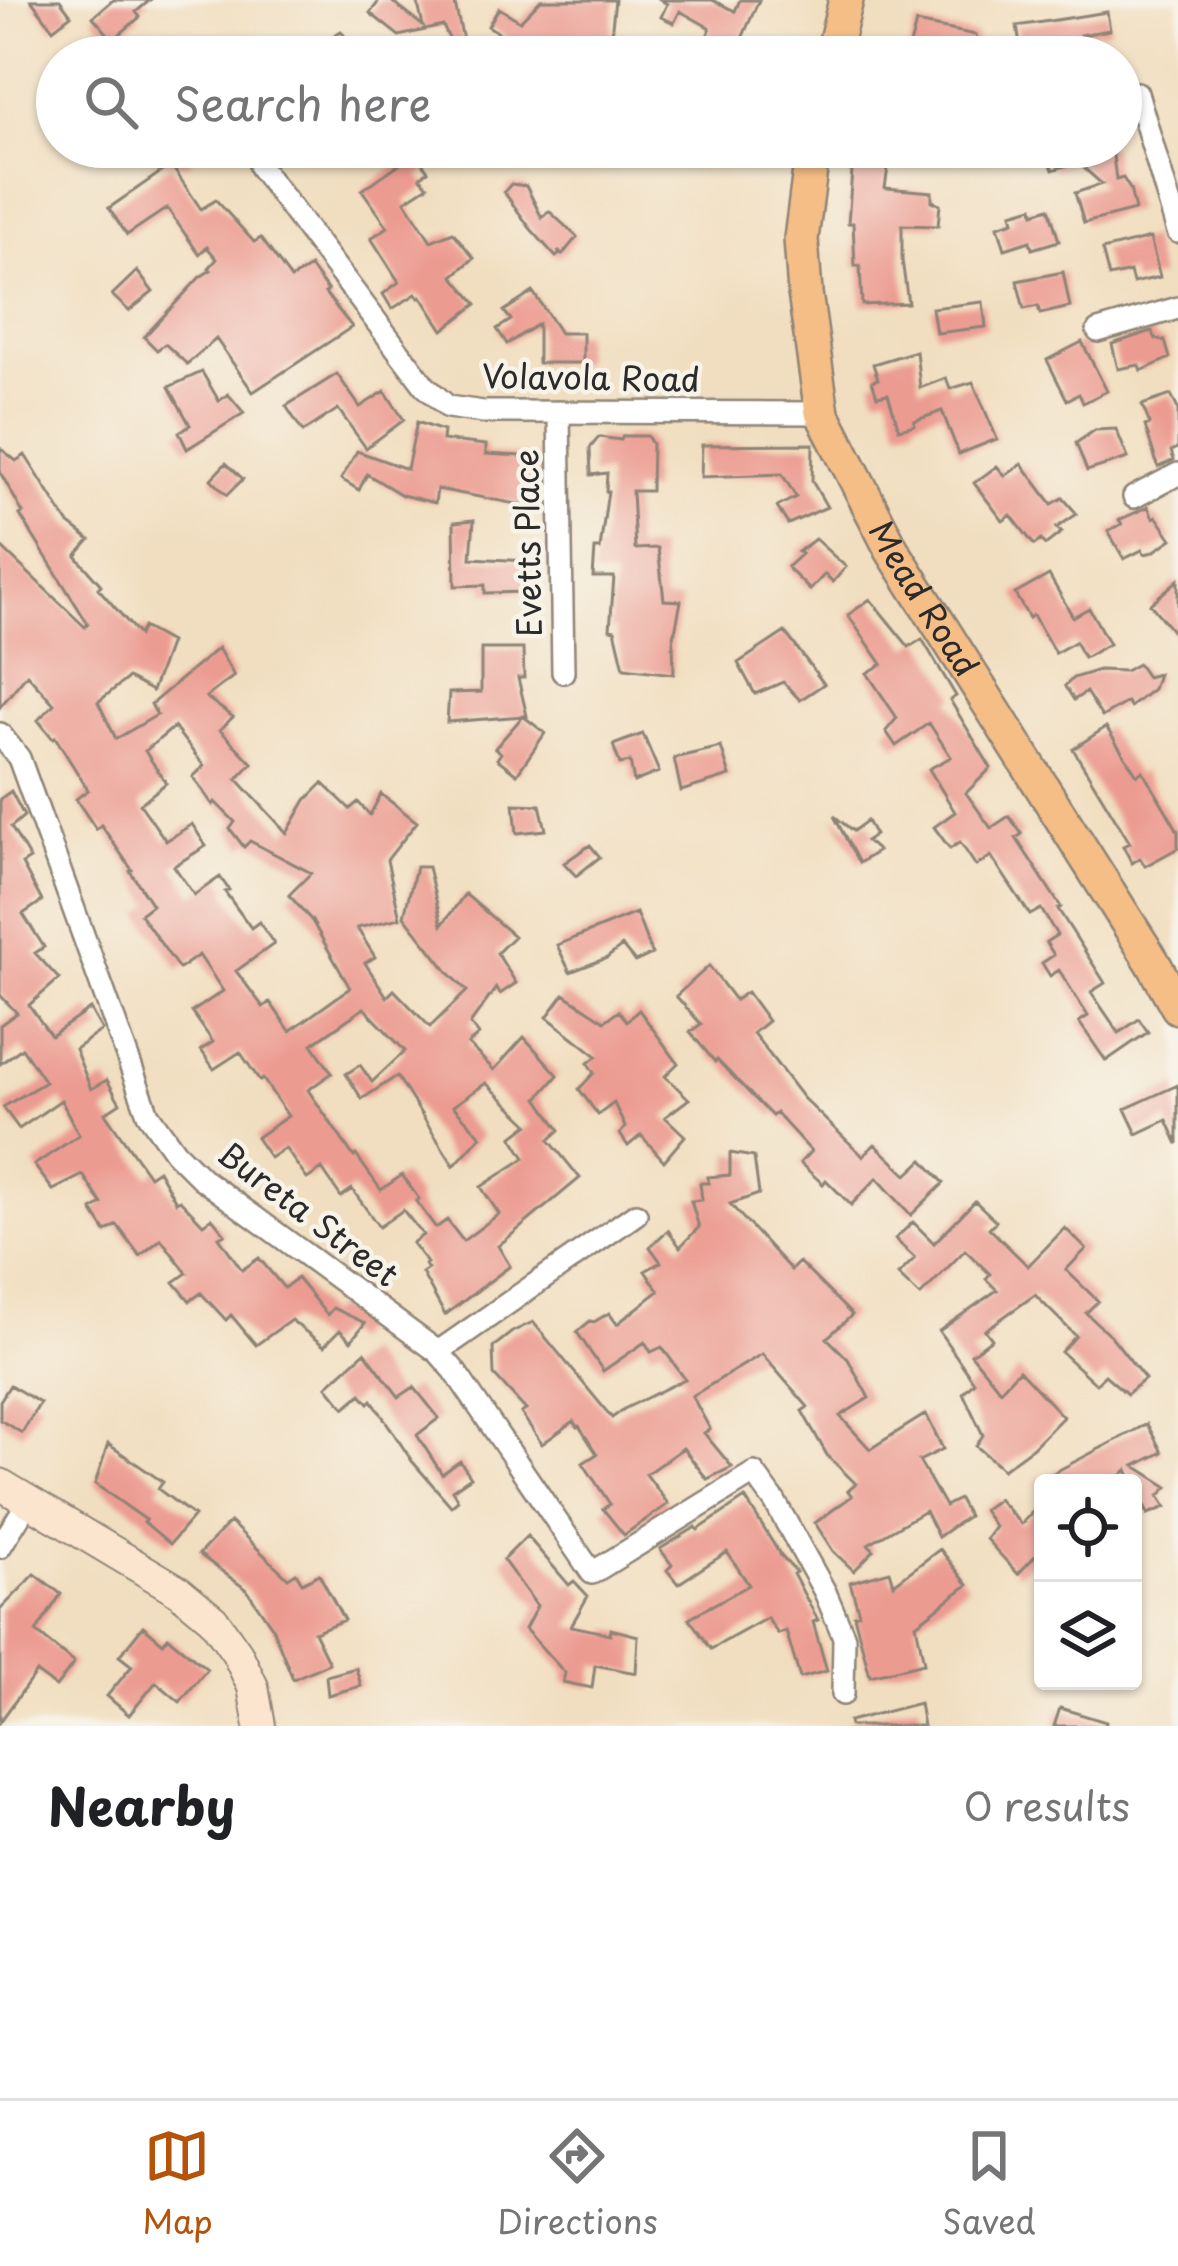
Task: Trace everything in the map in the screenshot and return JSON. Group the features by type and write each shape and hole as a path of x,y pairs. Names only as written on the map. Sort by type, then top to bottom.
{"main road":[{"path":"837,36 846,0"},
{"name":"Mead Road","path":"809,168 801,239 822,413 892,550 1152,961 1168,970 1178,1007"},
{"path":"0,1484 178,1591 213,1618 253,1687 260,1726"}],"street":[{"path":"1142,110 1178,232"},
{"name":"Volavola Road","path":"261,168 424,386 448,407 483,412 822,413"},
{"path":"1098,332 1178,308"},
{"name":"Evetts Place","path":"559,412 563,672"},
{"path":"1134,497 1178,474"},
{"name":"Bureta Street","path":"0,734 19,758 148,1114 176,1152 201,1178 438,1352 592,1573 754,1472 825,1592 844,1637 843,1694"},
{"path":"438,1352 637,1214"},
{"path":"0,1547 28,1502"}],"building":[{"path":"31,0 60,0 71,15 53,29"},
{"path":"113,0 150,0 136,12 140,17 118,36 110,36 93,17"},
{"path":"380,0 390,0 423,26 417,0 454,0 462,36 448,36 443,26 399,36 370,13"},
{"path":"541,0 615,0 612,36 503,36 488,26 499,8 520,21"},
{"path":"661,0 712,0 735,11 740,0 759,0 743,36 708,36 710,28 680,11 674,23 661,17 667,4"},
{"path":"1107,12 1110,30 1080,36 1019,36 1017,26"},
{"path":"916,23 976,36 913,36"},
{"path":"173,168 201,209 216,200 254,242 261,238 291,279 310,267 352,327 253,392 216,339 187,364 165,344 157,350 144,337 217,259 207,247 199,254 167,208 127,235 109,208"},
{"path":"394,168 426,168 420,177 428,186 405,201 431,241 453,232 474,258 453,276 477,304 443,330 421,296 416,294 392,309 383,294 399,282 371,238 388,227 362,190"},
{"path":"844,168 888,168 885,188 932,192 932,201 940,204 938,226 902,225 908,303 862,305 853,223 848,223 852,171"},
{"path":"1084,168 1115,168 1116,180 1123,178 1130,189 1135,210 1084,223 1075,193 1102,184"},
{"path":"511,184 526,186 542,218 549,211 577,237 562,255 558,251 556,257 504,192"},
{"path":"1033,207 1034,213 1049,208 1059,241 1032,249 1030,241 1005,249 998,226 1014,221 1012,213"},
{"path":"1150,238 1160,277 1133,283 1130,272 1109,277 1102,250"},
{"path":"137,271 153,292 129,311 112,295"},
{"path":"1063,272 1070,307 1040,314 1038,306 1024,309 1017,281"},
{"path":"533,292 560,333 583,333 583,363 538,363 538,324 507,344 497,329 511,320 504,311"},
{"path":"983,302 986,327 936,333 932,308"},
{"path":"1152,331 1156,339 1165,341 1170,358 1141,371 1139,365 1118,369 1112,344"},
{"path":"1082,342 1107,391 1083,403 1079,394 1067,400 1047,360"},
{"path":"916,351 920,388 946,378 950,389 973,382 997,439 959,454 942,411 899,429 888,394 877,396 873,364"},
{"path":"202,372 219,401 228,394 244,413 187,449 179,432 190,425 169,387"},
{"path":"337,374 360,407 385,391 404,420 366,448 338,409 303,432 286,406"},
{"path":"1171,395 1178,409 1178,448 1171,451 1174,460 1158,467 1142,405"},
{"path":"417,422 443,431 442,440 486,445 486,454 541,457 538,508 437,489 435,503 402,495 367,474 359,490 341,479 357,451 407,469"},
{"path":"1116,429 1128,458 1087,471 1076,443 1095,430"},
{"path":"623,436 647,436 652,444 651,491 632,491 635,549 658,548 664,600 681,601 673,642 674,674 624,668 615,630 610,629 614,577 593,577 608,491 607,473 591,475 590,448 599,437 621,440"},
{"path":"813,444 812,481 827,507 788,524 777,507 796,497 782,474 701,477 702,445"},
{"path":"0,448 16,461 25,455 68,523 90,540 76,556 101,585 98,588 139,635 143,627 170,642 152,691 128,678 98,702 116,739 157,715 151,704 218,648 234,676 206,697 233,717 220,730 252,763 237,779 287,833 306,800 323,783 350,809 358,802 370,815 381,794 417,822 387,860 400,918 357,928 375,957 365,963 387,997 394,990 430,1027 467,991 404,916 416,867 428,867 442,925 465,894 514,936 497,953 516,983 500,994 496,988 470,1024 479,1035 468,1044 494,1070 524,1037 558,1075 538,1098 560,1130 549,1140 580,1178 498,1246 510,1266 445,1315 422,1273 427,1263 412,1243 423,1235 403,1210 379,1227 352,1189 341,1197 322,1169 307,1179 285,1148 270,1158 256,1138 288,1116 240,1052 214,1069 201,1050 213,1042 192,1012 223,991 199,955 179,969 140,914 152,905 101,825 96,829 76,799 88,790 55,737 38,720 54,704 27,674 0,707 0,546 85,627 88,624 20,515 0,472","holes":["174,727 204,766 193,777 213,805 215,802 235,822 230,829 244,847 250,841 311,873 289,895 312,921 350,988 290,1031 270,1002 263,1007 236,971 274,944 259,922 251,928 220,877 194,895 174,866 206,846 192,824 166,841 140,804 166,783 145,751","364,1008 405,1051 372,1082 360,1065 346,1074 362,1099 397,1076 454,1166 481,1136 453,1106 486,1083 529,1124 512,1137 525,1158 481,1187 499,1214 463,1241 447,1220 436,1228 402,1175 381,1190 308,1090 332,1073 312,1044"]},
{"path":"226,463 243,479 227,495 211,479"},
{"path":"1022,464 1052,504 1063,498 1077,514 1056,528 1062,532 1045,545 1041,540 1034,545 1011,515 1003,521 974,483 997,466 1005,476"},
{"path":"1148,507 1172,539 1153,552 1142,550 1124,559 1108,531 1122,524 1119,520"},
{"path":"474,520 471,558 528,561 529,592 485,593 485,585 455,586 454,522"},
{"path":"815,539 846,567 833,582 825,574 810,590 787,567"},
{"path":"1049,575 1073,617 1089,608 1109,644 1084,658 1075,642 1055,653 1015,594"},
{"path":"1178,580 1178,638 1150,604"},
{"path":"870,599 909,647 922,639 956,696 950,700 991,768 966,793 991,828 1009,816 1022,834 1016,838 1105,983 1091,992 1119,1033 1139,1019 1148,1032 1106,1061 1079,1022 1088,1016 1059,970 1050,976 1042,963 1054,955 1046,942 1057,935 1041,909 1030,915 991,856 976,866 960,842 950,849 934,827 955,812 929,769 951,757 929,723 896,746 886,731 897,718 867,673 882,664 848,615"},
{"path":"785,632 824,684 800,700 783,682 755,694 738,663"},
{"path":"481,649 523,649 524,678 518,678 527,716 447,722 449,693 481,692"},
{"path":"1138,664 1147,677 1158,674 1153,689 1130,707 1127,702 1102,717 1086,692 1074,700 1065,686 1073,678 1099,670 1125,671"},
{"path":"523,716 545,733 517,774 497,759 501,753 495,748"},
{"path":"1106,727 1137,775 1143,771 1178,831 1178,848 1145,866 1140,858 1132,863 1123,846 1130,843 1073,749"},
{"path":"643,734 659,772 634,782 630,762 620,764 613,745"},
{"path":"721,747 730,776 681,791 674,758"},
{"path":"11,791 24,816 11,827 30,859 22,864 42,901 23,914 44,947 35,953 59,979 29,1005 51,1036 90,1009 102,1030 75,1049 91,1089 107,1080 120,1103 105,1113 149,1176 158,1170 176,1202 180,1200 203,1224 212,1218 242,1270 259,1258 284,1288 297,1278 327,1315 333,1308 365,1323 351,1341 340,1330 324,1346 291,1320 256,1345 231,1315 226,1320 201,1293 190,1301 174,1282 187,1273 161,1239 140,1256 117,1225 106,1232 92,1210 102,1204 83,1175 53,1190 34,1165 79,1135 61,1100 19,1129 3,1107 45,1082 22,1048 0,1064 0,1025 17,1013 0,995 0,799"},
{"path":"514,804 540,805 546,830 517,833"},
{"path":"834,816 853,831 867,821 875,835 866,841 878,851 859,863"},
{"path":"590,845 600,857 576,876 564,863"},
{"path":"636,913 652,954 635,962 622,946 607,958 570,972 557,945"},
{"path":"709,966 735,1000 747,992 768,1021 753,1033 803,1098 863,1156 875,1144 907,1175 923,1160 944,1183 911,1215 877,1178 851,1205 826,1180 823,1184 800,1163 811,1151 776,1113 772,1116 715,1062 690,1032 701,1024 676,996"},
{"path":"564,994 605,1021 619,1011 627,1021 639,1010 678,1063 665,1076 689,1099 665,1117 685,1136 664,1161 641,1135 628,1146 620,1134 625,1127 614,1103 598,1115 579,1089 594,1073 588,1063 597,1056 547,1017"},
{"path":"1178,1085 1178,1144 1167,1120 1137,1134 1125,1109"},
{"path":"730,1153 754,1157 759,1194 730,1204 791,1270 799,1262 852,1315 827,1338 848,1359 869,1398 840,1416 870,1449 926,1414 943,1449 919,1461 945,1506 959,1499 968,1516 938,1537 925,1511 868,1544 874,1550 854,1571 833,1551 815,1523 852,1496 848,1491 856,1484 827,1455 802,1411 808,1407 762,1354 692,1396 710,1429 704,1433 732,1467 707,1479 683,1448 646,1474 668,1504 624,1535 603,1509 610,1504 583,1463 597,1454 579,1426 574,1421 542,1444 521,1413 526,1410 494,1375 493,1347 533,1322 612,1418 685,1379 662,1347 651,1352 645,1342 603,1371 577,1332 609,1313 617,1324 659,1291 645,1271 661,1262 650,1247 668,1230 680,1247 699,1227 691,1201 702,1200 700,1183 709,1183 707,1177 730,1175"},
{"path":"975,1201 996,1221 989,1228 1028,1266 1065,1228 1086,1249 1066,1270 1098,1301 1086,1313 1145,1379 1127,1394 1105,1375 1096,1384 1061,1352 1076,1336 1035,1295 985,1330 992,1339 971,1354 1000,1390 1019,1370 1063,1417 1003,1469 976,1446 983,1435 963,1393 974,1382 939,1331 997,1290 986,1279 990,1274 965,1250 920,1296 898,1275 915,1258 895,1239 913,1222 934,1243"},
{"path":"365,1352 399,1397 414,1387 439,1418 417,1435 442,1474 460,1461 471,1477 452,1490 458,1500 451,1506 412,1461 372,1400 369,1403 361,1394 345,1408 327,1386"},
{"path":"10,1385 40,1403 22,1433 0,1420 0,1401"},
{"path":"1147,1424 1162,1452 1135,1466 1168,1487 1159,1496 1166,1507 1148,1514 1142,1501 1142,1474 1127,1470 1123,1474 1051,1474"},
{"path":"108,1444 163,1482 158,1489 194,1516 170,1544 146,1520 95,1484"},
{"path":"745,1498 796,1572 818,1620 813,1622 827,1671 800,1678 786,1631 778,1634 767,1618 711,1649 689,1618 749,1585 727,1552 678,1584 660,1549"},
{"path":"998,1499 1021,1524 1034,1510 1034,1557 1018,1574 986,1539 995,1527 983,1510"},
{"path":"230,1522 288,1578 296,1573 302,1583 319,1574 344,1620 314,1632 329,1663 293,1679 272,1627 247,1590 199,1554"},
{"path":"527,1536 569,1585 574,1581 588,1596 571,1626 638,1636 636,1673 595,1665 592,1688 563,1682 565,1673 525,1629 537,1606 503,1560"},
{"path":"940,1549 968,1585 916,1624 924,1663 870,1676 850,1582 890,1571 894,1584"},
{"path":"35,1574 61,1594 36,1632 74,1663 56,1687 36,1672 0,1722 0,1610"},
{"path":"143,1626 163,1643 168,1637 207,1669 180,1702 156,1682 129,1715 107,1696 132,1666 119,1656"},
{"path":"356,1668 361,1686 328,1695 326,1676"},
{"path":"919,1703 923,1726 850,1726 849,1721"},
{"path":"1060,1708 1106,1722 1105,1726 1054,1726"}]}
